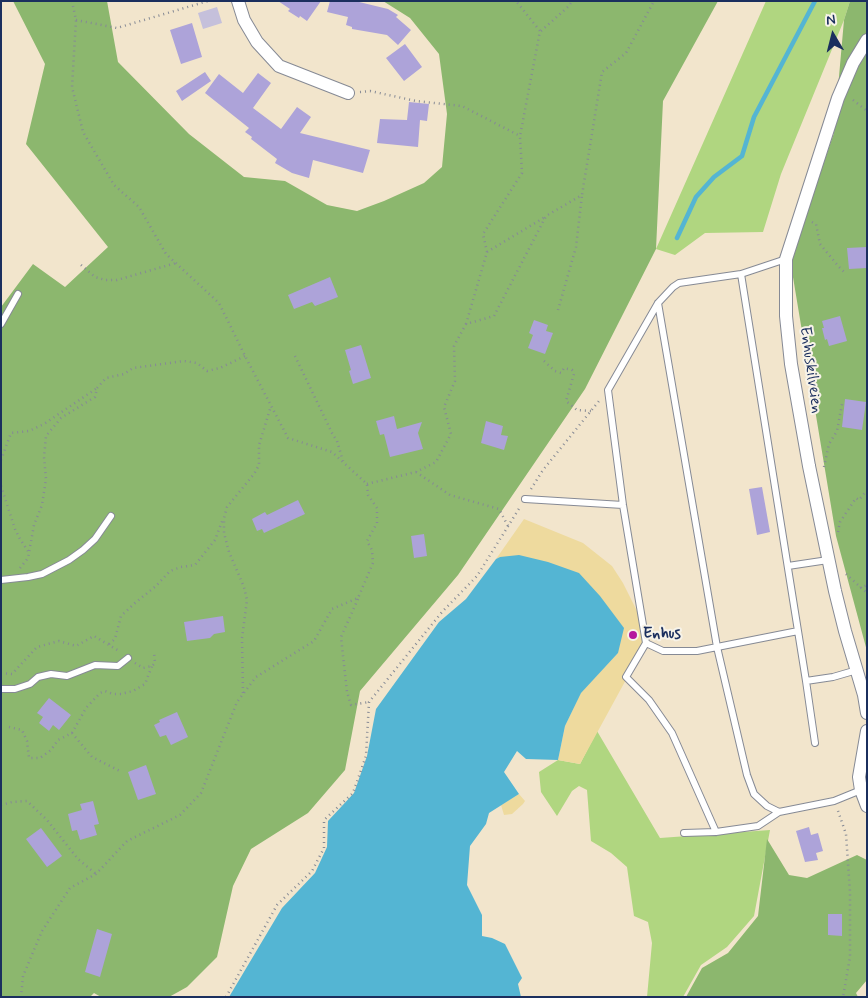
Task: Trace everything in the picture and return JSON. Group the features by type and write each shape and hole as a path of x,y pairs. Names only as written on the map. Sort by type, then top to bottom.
{"street":[{"path":"238,1 244,20 258,42 279,66 348,93"},
{"name":"Enhuskilveien","path":"867,40 853,63 838,98 786,259 786,316 791,364 828,560 867,713"},
{"path":"867,731 859,777 861,790 867,806"}],"lane":[{"path":"716,832 672,733 649,700 626,677 646,643 623,505 608,390 658,303 673,287 679,284 741,274 786,259"},
{"path":"741,274 816,743"},
{"path":"1,324 18,294"},
{"path":"658,303 717,647 746,775 754,794 767,806 779,812"},
{"path":"525,499 623,505"},
{"path":"1,580 12,580 42,574 69,560 84,550 95,539 111,516"},
{"path":"788,566 828,560"},
{"path":"646,643 663,650 697,651 798,631"},
{"path":"1,689 15,689 51,674 67,676 95,665 118,666 128,658"},
{"path":"806,681 833,677 857,670"},
{"path":"684,833 716,832 758,826 779,812 834,801 861,790"}],"path":[{"path":"72,1 76,20 72,87 83,132 114,185 139,207 166,254 219,304 288,438 332,452 367,484 368,495 377,508 377,524 366,541 372,550 374,563 341,637 347,692 351,705 369,702"},
{"path":"76,20 117,28 208,1"},
{"path":"516,1 540,31"},
{"path":"367,484 416,472 436,462 451,434 444,407 455,381 454,346 466,324 487,252 483,234 522,173 520,136 540,31 570,6 572,1"},
{"path":"558,310 576,246 582,195 602,72 626,53 654,1"},
{"path":"348,93 370,91 416,101 462,106 520,136"},
{"path":"856,101 867,111"},
{"path":"487,252 582,195"},
{"path":"466,324 494,316 546,216"},
{"path":"817,232 820,244 846,272"},
{"path":"81,265 95,276 105,280 117,280 176,263"},
{"path":"1,460 12,433 29,431 44,424 97,388 106,378 124,374 133,368 184,361 197,363 207,371 220,368 245,356"},
{"path":"295,356 337,440 344,463"},
{"path":"544,360 555,372 561,373 564,368 572,370 574,374 566,401 577,410 591,411"},
{"path":"12,580 28,558 34,525 42,505 46,479 44,457 46,436 62,418 95,397 97,388"},
{"path":"226,997 277,905 312,871 324,848 324,820 353,793 366,756 369,702 442,612 477,576 543,470 608,390"},
{"path":"829,444 837,431 842,404"},
{"path":"109,644 116,639 121,616 156,586 170,571 181,566 195,565 215,540 227,507 259,465 259,445 271,405"},
{"path":"416,472 450,495 499,509 508,526"},
{"path":"1,486 15,529 29,552"},
{"path":"841,520 856,498 860,500 867,490"},
{"path":"224,518 224,533 229,552 244,586 246,600 242,638 244,693"},
{"path":"860,588 867,585"},
{"path":"21,997 23,976 42,931 70,888 96,874 126,841 180,815 201,793 237,702 256,677 314,641 332,609 358,598"},
{"path":"1,673 12,674 37,647 59,641 76,646 94,636 109,644 139,666 143,668 152,666"},
{"path":"9,727 22,730 27,741 29,758 40,758 51,750 58,740 72,733 86,708 100,693 105,691 121,694 133,691 145,684 154,663 154,652"},
{"path":"72,733 92,757 120,771"},
{"path":"834,801 846,834 850,892 850,957 843,997"},
{"path":"1,805 12,802 27,802 47,820 78,859 96,874"}],"shaded area":[{"path":"217,7 222,23 203,29 198,13"}],"green space":[{"path":"13,1 107,1 118,62 189,134 244,177 285,181 327,205 357,211 424,183 442,167 447,114 439,54 410,18 383,1 718,1 663,101 656,249 585,389 458,575 360,691 345,770 308,813 251,849 233,886 217,957 187,987 169,997 101,997 94,993 90,997 1,997 1,307 33,264 65,287 108,247 26,144 45,64"},
{"path":"766,1 850,1 781,174 763,232 705,233 675,255 656,249"},
{"path":"850,1 867,1 867,651 836,536 790,259 834,133 844,20"},
{"path":"597,731 660,838 770,830 754,916 727,947 701,965 683,997 647,997 652,943 648,922 634,916 627,867 611,853 591,841 587,790 579,786 572,791 557,816 541,792 539,772 558,760 580,764"},
{"path":"767,839 789,875 807,878 857,855 867,860 867,980 856,993 858,997 686,997 702,968 728,953 758,916"}],"sand":[{"name":"Enhus","path":"524,519 583,543 612,566 623,583 643,623 646,643 580,764 558,760 565,726 581,692 618,653 500,557 496,559"},
{"path":"519,794 525,801 523,804 512,814 504,815 501,805"}],"water":[{"path":"519,555 548,562 579,573 600,596 624,628 618,653 581,693 565,726 558,760 526,759 517,751 504,772 519,794 489,813 486,824 470,846 467,885 482,915 482,936 505,944 522,978 518,984 521,997 229,997 282,908 315,873 327,847 328,821 354,793 367,756 376,709 439,622 466,599 496,559"}],"building":[{"path":"278,1 321,1 307,21 288,11 290,9"},
{"path":"330,1 355,1 388,9 398,15 396,17 411,30 398,45 387,35 352,29 352,27 346,25 348,17 327,12"},
{"path":"192,23 202,57 181,64 170,30"},
{"path":"405,44 422,67 404,81 386,58"},
{"path":"205,72 211,81 182,101 176,91"},
{"path":"258,73 271,83 253,108 281,129 297,107 311,117 300,133 370,150 363,173 313,160 309,178 292,173 275,163 277,159 245,132 249,128 205,93 219,74 243,93"},
{"path":"409,102 429,104 427,121 420,120 418,147 377,143 380,119 407,120"},
{"path":"867,247 867,268 849,269 847,248"},
{"path":"330,277 338,297 315,306 312,302 294,309 288,295"},
{"path":"840,316 847,341 829,346 827,339 825,340 822,321"},
{"path":"534,320 548,325 546,331 553,333 545,354 528,348 533,335 529,333"},
{"path":"361,345 371,378 353,384 345,350"},
{"path":"845,399 866,402 862,430 842,427"},
{"path":"394,416 397,429 422,422 418,433 423,449 390,457 384,434 380,435 376,421"},
{"path":"486,421 503,426 501,435 508,436 504,450 481,443"},
{"path":"762,487 770,532 757,535 749,489"},
{"path":"298,500 305,514 264,533 262,529 257,531 252,519 265,512 267,515"},
{"path":"424,534 427,556 414,558 411,536"},
{"path":"223,616 225,632 214,634 210,638 187,641 184,622"},
{"path":"49,698 71,715 59,730 53,725 49,731 39,723 43,717 37,713"},
{"path":"177,712 188,737 171,745 166,735 160,737 154,725 160,722 159,720"},
{"path":"146,765 156,794 138,800 128,772"},
{"path":"93,801 99,824 94,825 97,835 80,840 77,830 72,831 68,814 82,810 80,804"},
{"path":"809,827 811,835 818,833 823,851 816,853 818,860 805,862 796,831"},
{"path":"41,828 62,856 47,867 26,839"},
{"path":"828,914 842,914 842,936 828,935"},
{"path":"97,929 112,934 100,977 85,972"}],"waterway":[{"path":"677,238 696,197 714,177 742,156 754,117 815,1"}],"place":[{"name":"Enhus","path":"633,635"}]}
